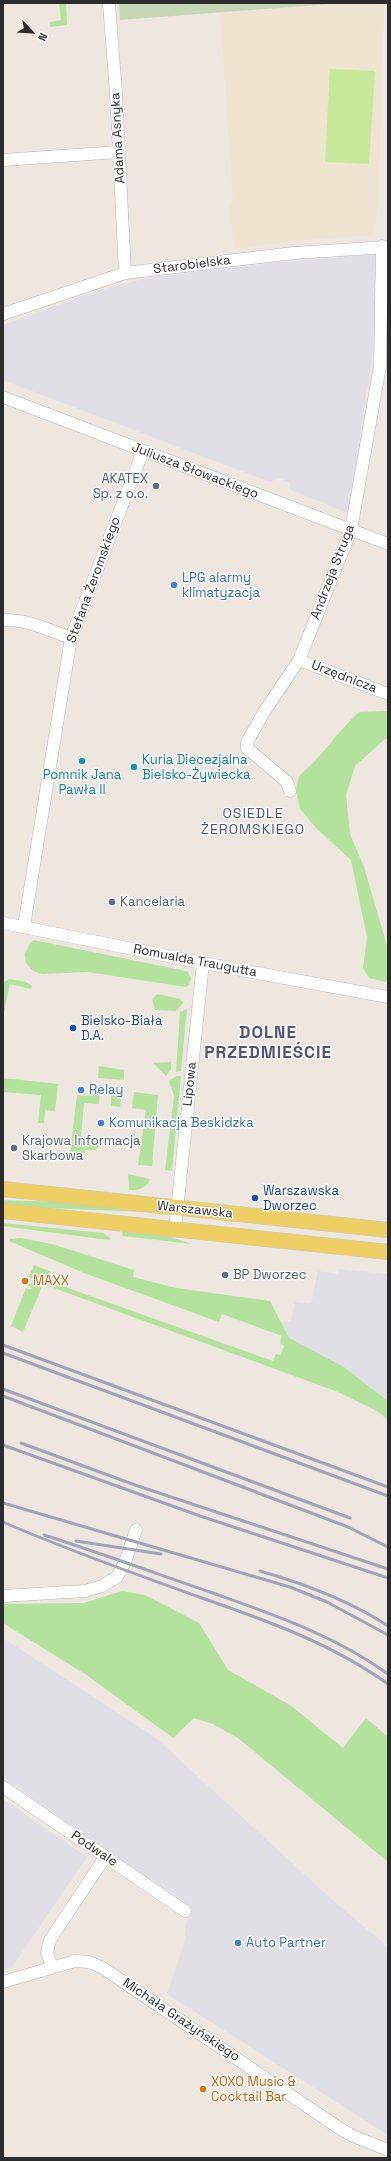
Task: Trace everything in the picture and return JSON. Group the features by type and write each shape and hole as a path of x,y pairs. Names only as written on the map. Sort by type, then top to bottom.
{"main road":[{"name":"Warszawska","path":"3,1189 388,1230"},
{"name":"Warszawska","path":"3,1211 388,1252"}],"street":[{"name":"Adama Asnyka","path":"109,3 125,273"},
{"path":"3,160 119,152"},
{"name":"Starobielska","path":"3,314 125,273 294,253 385,246"},
{"name":"Andrzeja Struga","path":"290,791 287,782 247,748 248,742 264,712 299,660 351,530 380,366 385,246"},
{"name":"Juliusza Słowackiego","path":"3,397 388,544"},
{"name":"Stefana Żeromskiego","path":"24,926 71,638 143,451"},
{"path":"3,620 15,619 32,623 71,638"},
{"name":"Urzędnicza","path":"299,660 388,694"},
{"name":"Romualda Traugutta","path":"3,923 203,963 388,997"},
{"name":"Lipowa","path":"175,1229 203,963"},
{"path":"3,1596 85,1591 102,1586 117,1577 125,1562 136,1530"},
{"name":"Podwale","path":"3,1787 185,1911"},
{"path":"52,1968 47,1953 50,1940 105,1857"},
{"name":"Michała Grażyńskiego","path":"3,1982 75,1961 88,1962 103,1968 339,2128 353,2136 388,2150"}],"shaded area":[{"path":"344,3 384,3 378,208 373,235 292,241 236,249 228,207 233,201 220,12"},
{"path":"375,254 376,333 348,513 289,489 290,483 279,478 270,482 3,380 3,325 96,291 147,278 262,264"},
{"path":"339,1269 388,1274 388,1401 344,1367 289,1338 281,1323 291,1321 295,1302 311,1304 318,1271 338,1274"},
{"path":"3,1638 156,1738 328,1896 388,1947 388,2135 167,1994 184,1943 186,1924 191,1909 3,1778"},
{"path":"3,1799 87,1857 12,1967 3,1970"}],"green space":[{"path":"59,3 66,3 67,25 50,27 50,22 61,20"},
{"path":"119,3 344,3 120,20"},
{"path":"330,69 375,71 369,164 325,162"},
{"path":"388,711 388,738 355,766 346,795 350,834 364,867 388,949 388,977 386,982 369,978 363,968 367,937 351,860 316,828 300,809 296,790 299,776 315,761 359,712"},
{"path":"34,940 181,970 188,972 191,978 189,985 186,987 88,972 42,974 33,971 26,963 25,954 30,943"},
{"path":"10,979 26,982 32,986 31,989 10,984 3,1017 3,982"},
{"path":"158,994 180,999 183,1003 176,1011 155,1010 152,999"},
{"path":"187,1009 181,1071 176,1072 180,1012"},
{"path":"171,1062 171,1069 166,1076 153,1063"},
{"path":"99,1066 124,1070 124,1080 98,1078"},
{"path":"176,1076 181,1076 172,1171 165,1170 174,1096 169,1081"},
{"path":"3,1078 58,1084 55,1111 45,1110 44,1123 38,1123 41,1095 3,1092"},
{"path":"90,1087 100,1089 99,1104 84,1103 81,1136 104,1139 104,1143 95,1150 85,1150 84,1154 70,1153 77,1095 88,1096"},
{"path":"111,1090 122,1091 120,1107 111,1106"},
{"path":"134,1092 158,1095 152,1166 138,1165 146,1110 132,1108"},
{"path":"128,1174 150,1179 144,1187 136,1190 129,1190"},
{"path":"3,1200 63,1202 146,1212 23,1207 3,1205"},
{"path":"3,1223 103,1233 111,1239 108,1240 3,1226"},
{"path":"124,1231 161,1234 192,1244 123,1236 122,1233"},
{"path":"21,1238 52,1244 134,1270 133,1277 176,1288 270,1301 289,1338 344,1367 388,1401 388,1420 377,1411 338,1392 43,1284 23,1332 11,1326 26,1288 31,1290 32,1288 28,1286 31,1284 33,1279 29,1277 34,1265 51,1272 48,1281 273,1361 276,1354 281,1355 284,1346 280,1343 282,1336 222,1314 219,1322 84,1273 9,1241 10,1239"},
{"path":"122,1591 145,1595 199,1623 228,1670 290,1705 343,1748 366,1718 388,1737 388,1862 238,1738 213,1724 194,1718 173,1738 88,1676 3,1623 3,1604 84,1603"}],"railway":[{"path":"3,1345 388,1487"},
{"path":"3,1353 388,1496"},
{"path":"3,1389 350,1518"},
{"path":"3,1396 348,1527 388,1547"},
{"path":"21,1443 135,1485 388,1569"},
{"path":"3,1445 200,1516 388,1578"},
{"path":"3,1503 290,1587 327,1602 388,1635"},
{"path":"3,1522 76,1552 297,1634 344,1656 388,1684"},
{"path":"44,1535 279,1617 346,1648 368,1660 388,1674"},
{"path":"76,1541 161,1554"},
{"path":"260,1571 294,1581 326,1594 358,1608 388,1626"}],"place":[{"name":"AKATEX Sp. z o.o.","path":"156,486"},
{"name":"LPG alarmy klimatyzacja","path":"174,585"},
{"name":"Pomnik Jana Pawła II","path":"82,761"},
{"name":"Kuria Diecezjalna Bielsko-Żywiecka","path":"134,767"},
{"name":"Kancelaria","path":"112,902"},
{"name":"Bielsko-Biała D.A.","path":"73,1028"},
{"name":"Relay","path":"81,1090"},
{"name":"Komunikacja Beskidzka","path":"101,1123"},
{"name":"Krajowa Informacja Skarbowa","path":"14,1148"},
{"name":"Warszawska Dworzec","path":"255,1198"},
{"name":"BP Dworzec","path":"225,1275"},
{"name":"MAXX","path":"25,1281"},
{"name":"Auto Partner","path":"238,1943"},
{"name":"XOXO Music & Cocktail Bar","path":"203,2089"}],"district":[{"name":"OSIEDLE ŻEROMSKIEGO","path":"253,822"},
{"name":"DOLNE PRZEDMIEŚCIE","path":"268,1043"}]}
